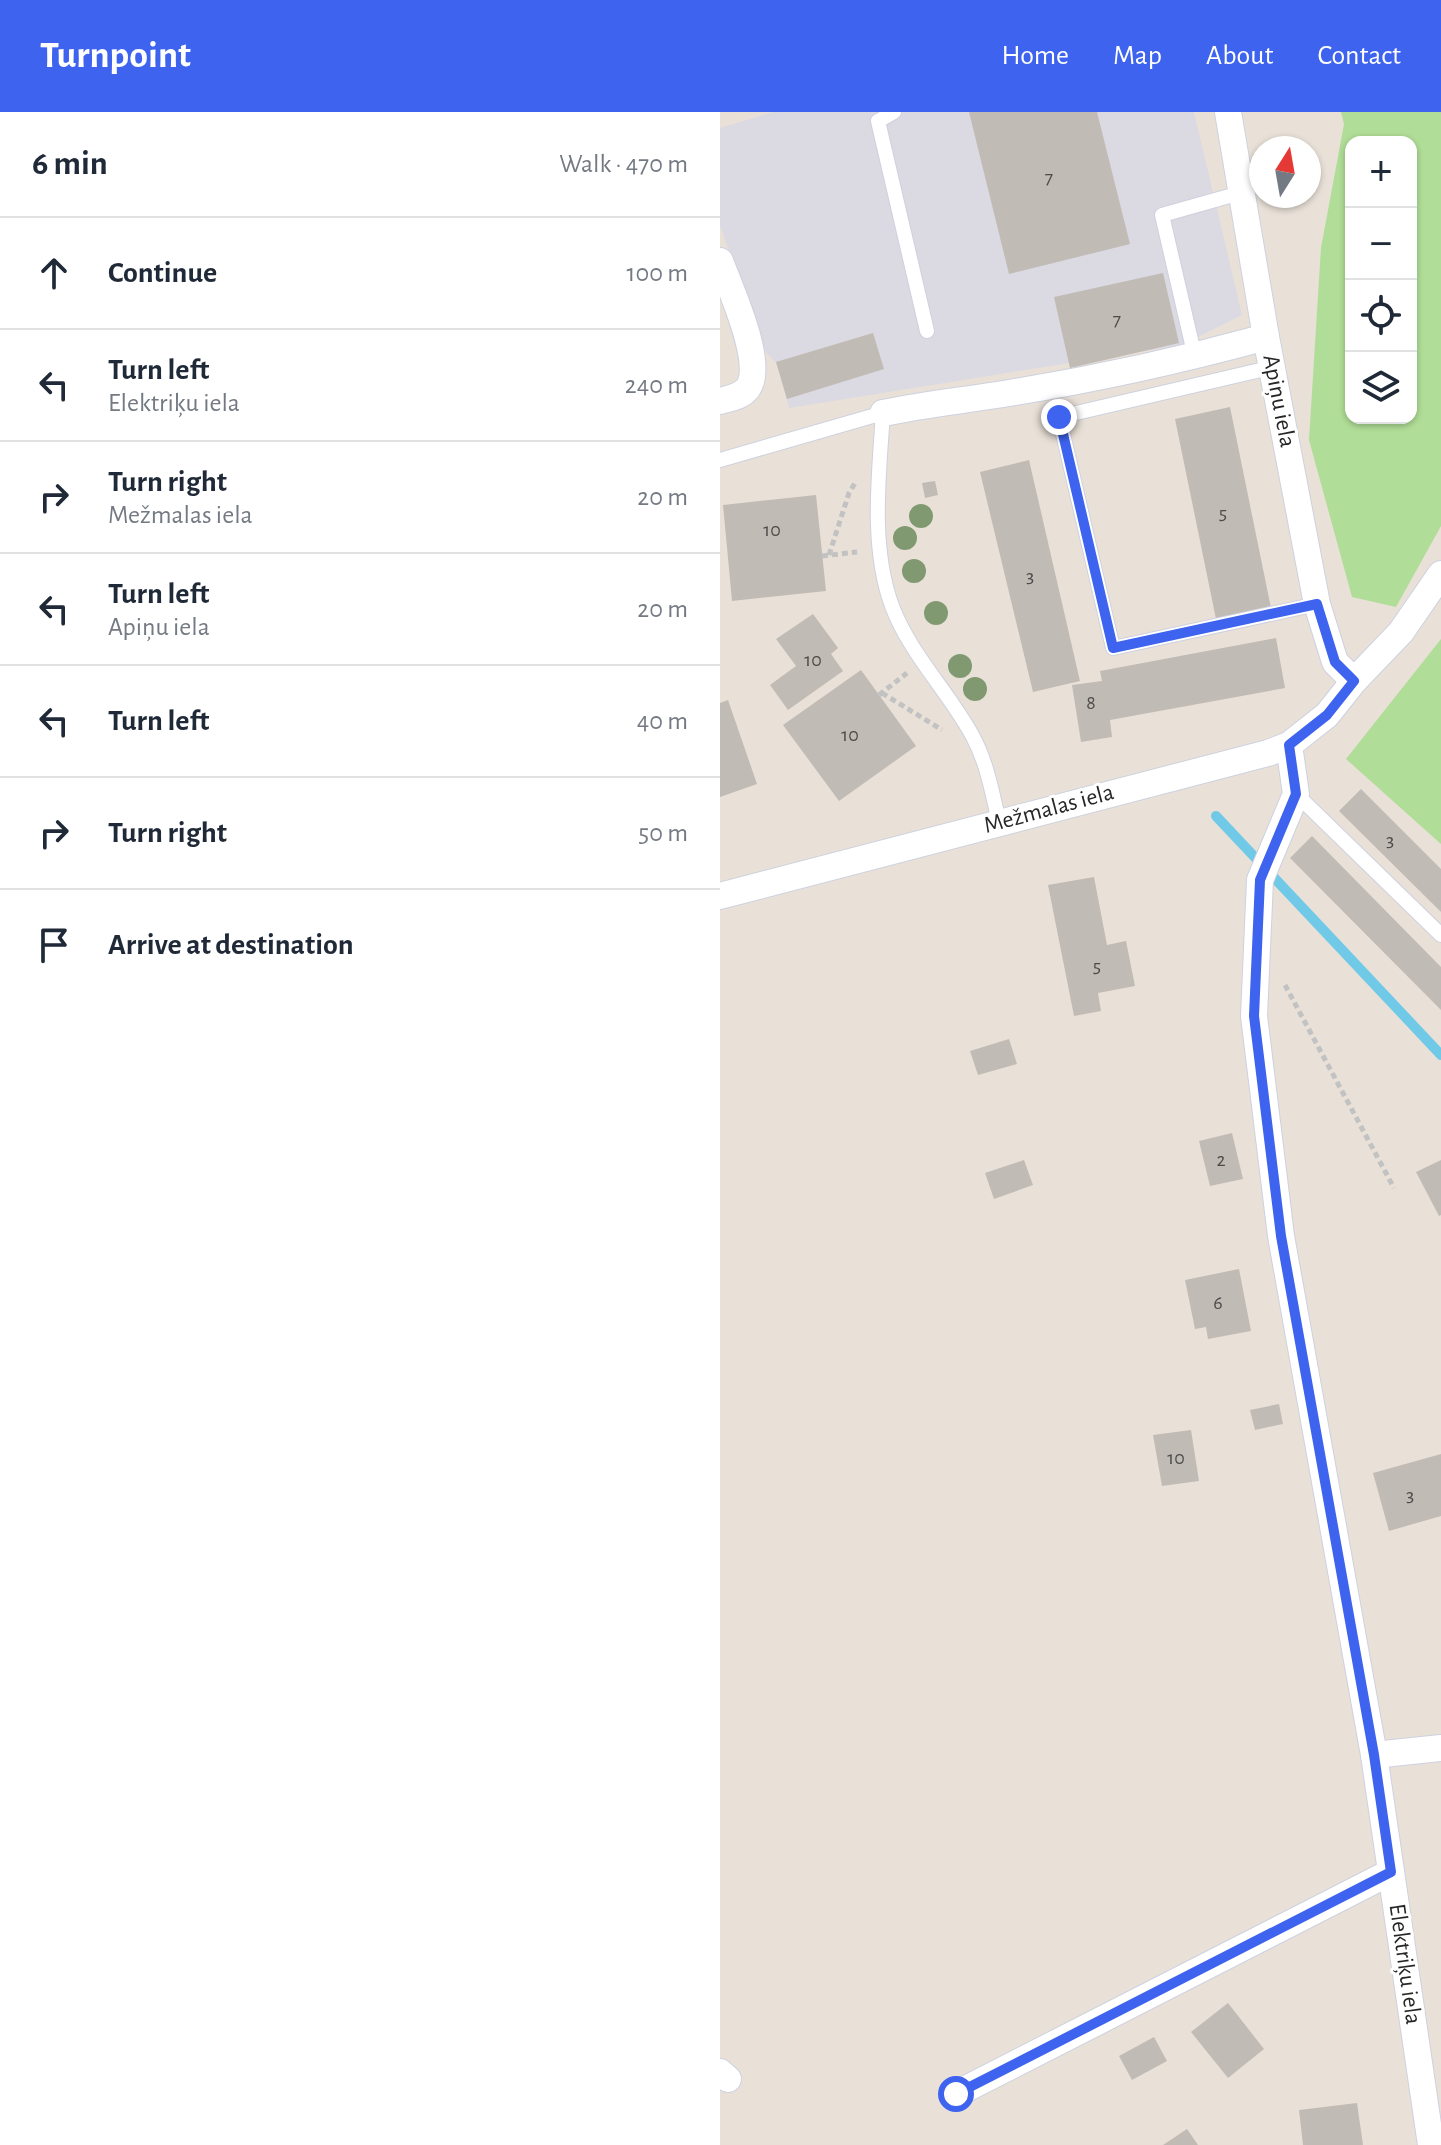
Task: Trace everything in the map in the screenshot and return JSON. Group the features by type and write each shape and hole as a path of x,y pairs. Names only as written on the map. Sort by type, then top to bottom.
{"street":[{"name":"Apiņu iela","path":"1228,112 1266,337 1317,604 1335,662 1354,681"},
{"path":"720,261 751,349 752,370 749,386 739,395 720,401"},
{"path":"883,413 1195,357 1266,337"},
{"name":"Mežmalas iela","path":"720,896 1289,745 1327,715 1354,681 1401,632 1441,574"},
{"path":"1289,745 1296,794"},
{"name":"Elektriķu iela","path":"1296,794 1260,880 1254,1016 1281,1236 1374,1755 1431,2145"},
{"path":"1374,1755 1441,1748"},
{"path":"956,2094 1391,1872"}],"lane":[{"path":"894,112 878,121 927,331"},
{"path":"1195,357 1162,215 1240,193"},
{"path":"1273,367 1059,417 1113,648 1317,604"},
{"path":"720,460 883,413 878,486 879,537 892,605 923,665 973,737 988,773 999,822"},
{"path":"1296,794 1441,935"}],"path":[{"path":"860,475 849,493 825,556 862,552"},
{"path":"907,673 880,694 949,732"},
{"path":"1258,934 1394,1188"}],"shaded area":[{"path":"773,112 1194,112 1242,315 1182,345 789,408 777,364 766,352 720,226 720,128"}],"green space":[{"path":"1341,112 1441,112 1441,526 1396,607 1352,597 1309,440 1321,248 1344,124"},
{"path":"1441,639 1441,844 1346,759"}],"building":[{"path":"969,112 1097,112 1130,244 1009,274"},
{"path":"1163,273 1179,343 1070,368 1054,297"},
{"path":"873,333 884,369 787,399 776,362"},
{"path":"1230,407 1271,608 1216,619 1175,419"},
{"path":"1029,460 1080,681 1033,692 980,472"},
{"path":"935,481 938,495 925,498 922,483"},
{"path":"816,495 826,591 732,601 723,505"},
{"path":"813,614 838,648 831,654 843,671 788,710 770,685 796,666 776,639"},
{"path":"1276,638 1285,688 1110,720 1112,737 1081,742 1072,685 1102,681 1100,671"},
{"path":"861,670 916,746 839,801 783,725"},
{"path":"728,700 757,784 720,797 720,703"},
{"path":"1361,789 1441,869 1441,912 1339,811"},
{"path":"1312,836 1441,967 1441,1010 1290,858"},
{"path":"1094,877 1107,945 1126,941 1135,986 1098,993 1101,1011 1074,1016 1048,885"},
{"path":"1009,1039 1017,1064 978,1075 970,1051"},
{"path":"1232,1133 1243,1179 1210,1186 1199,1141"},
{"path":"1024,1160 1033,1185 994,1199 985,1173"},
{"path":"1441,1160 1441,1215 1439,1216 1416,1172"},
{"path":"1239,1269 1251,1331 1208,1339 1206,1327 1195,1329 1185,1280"},
{"path":"1279,1404 1283,1424 1255,1430 1250,1410"},
{"path":"1191,1430 1199,1481 1162,1486 1153,1435"},
{"path":"1441,1454 1441,1516 1389,1531 1373,1473"},
{"path":"1228,2003 1264,2049 1228,2078 1191,2032"},
{"path":"1154,2037 1167,2061 1132,2080 1119,2056"},
{"path":"1357,2103 1363,2145 1303,2145 1299,2110"},
{"path":"1187,2129 1198,2145 1163,2145"}],"waterway":[{"path":"1216,816 1441,1055"}],"route":[{"path":"956,2094 1391,1872 1374,1755 1281,1236 1254,1016 1260,880 1296,794 1289,745 1327,715 1354,681 1335,662 1317,604 1113,648 1059,417"}]}
